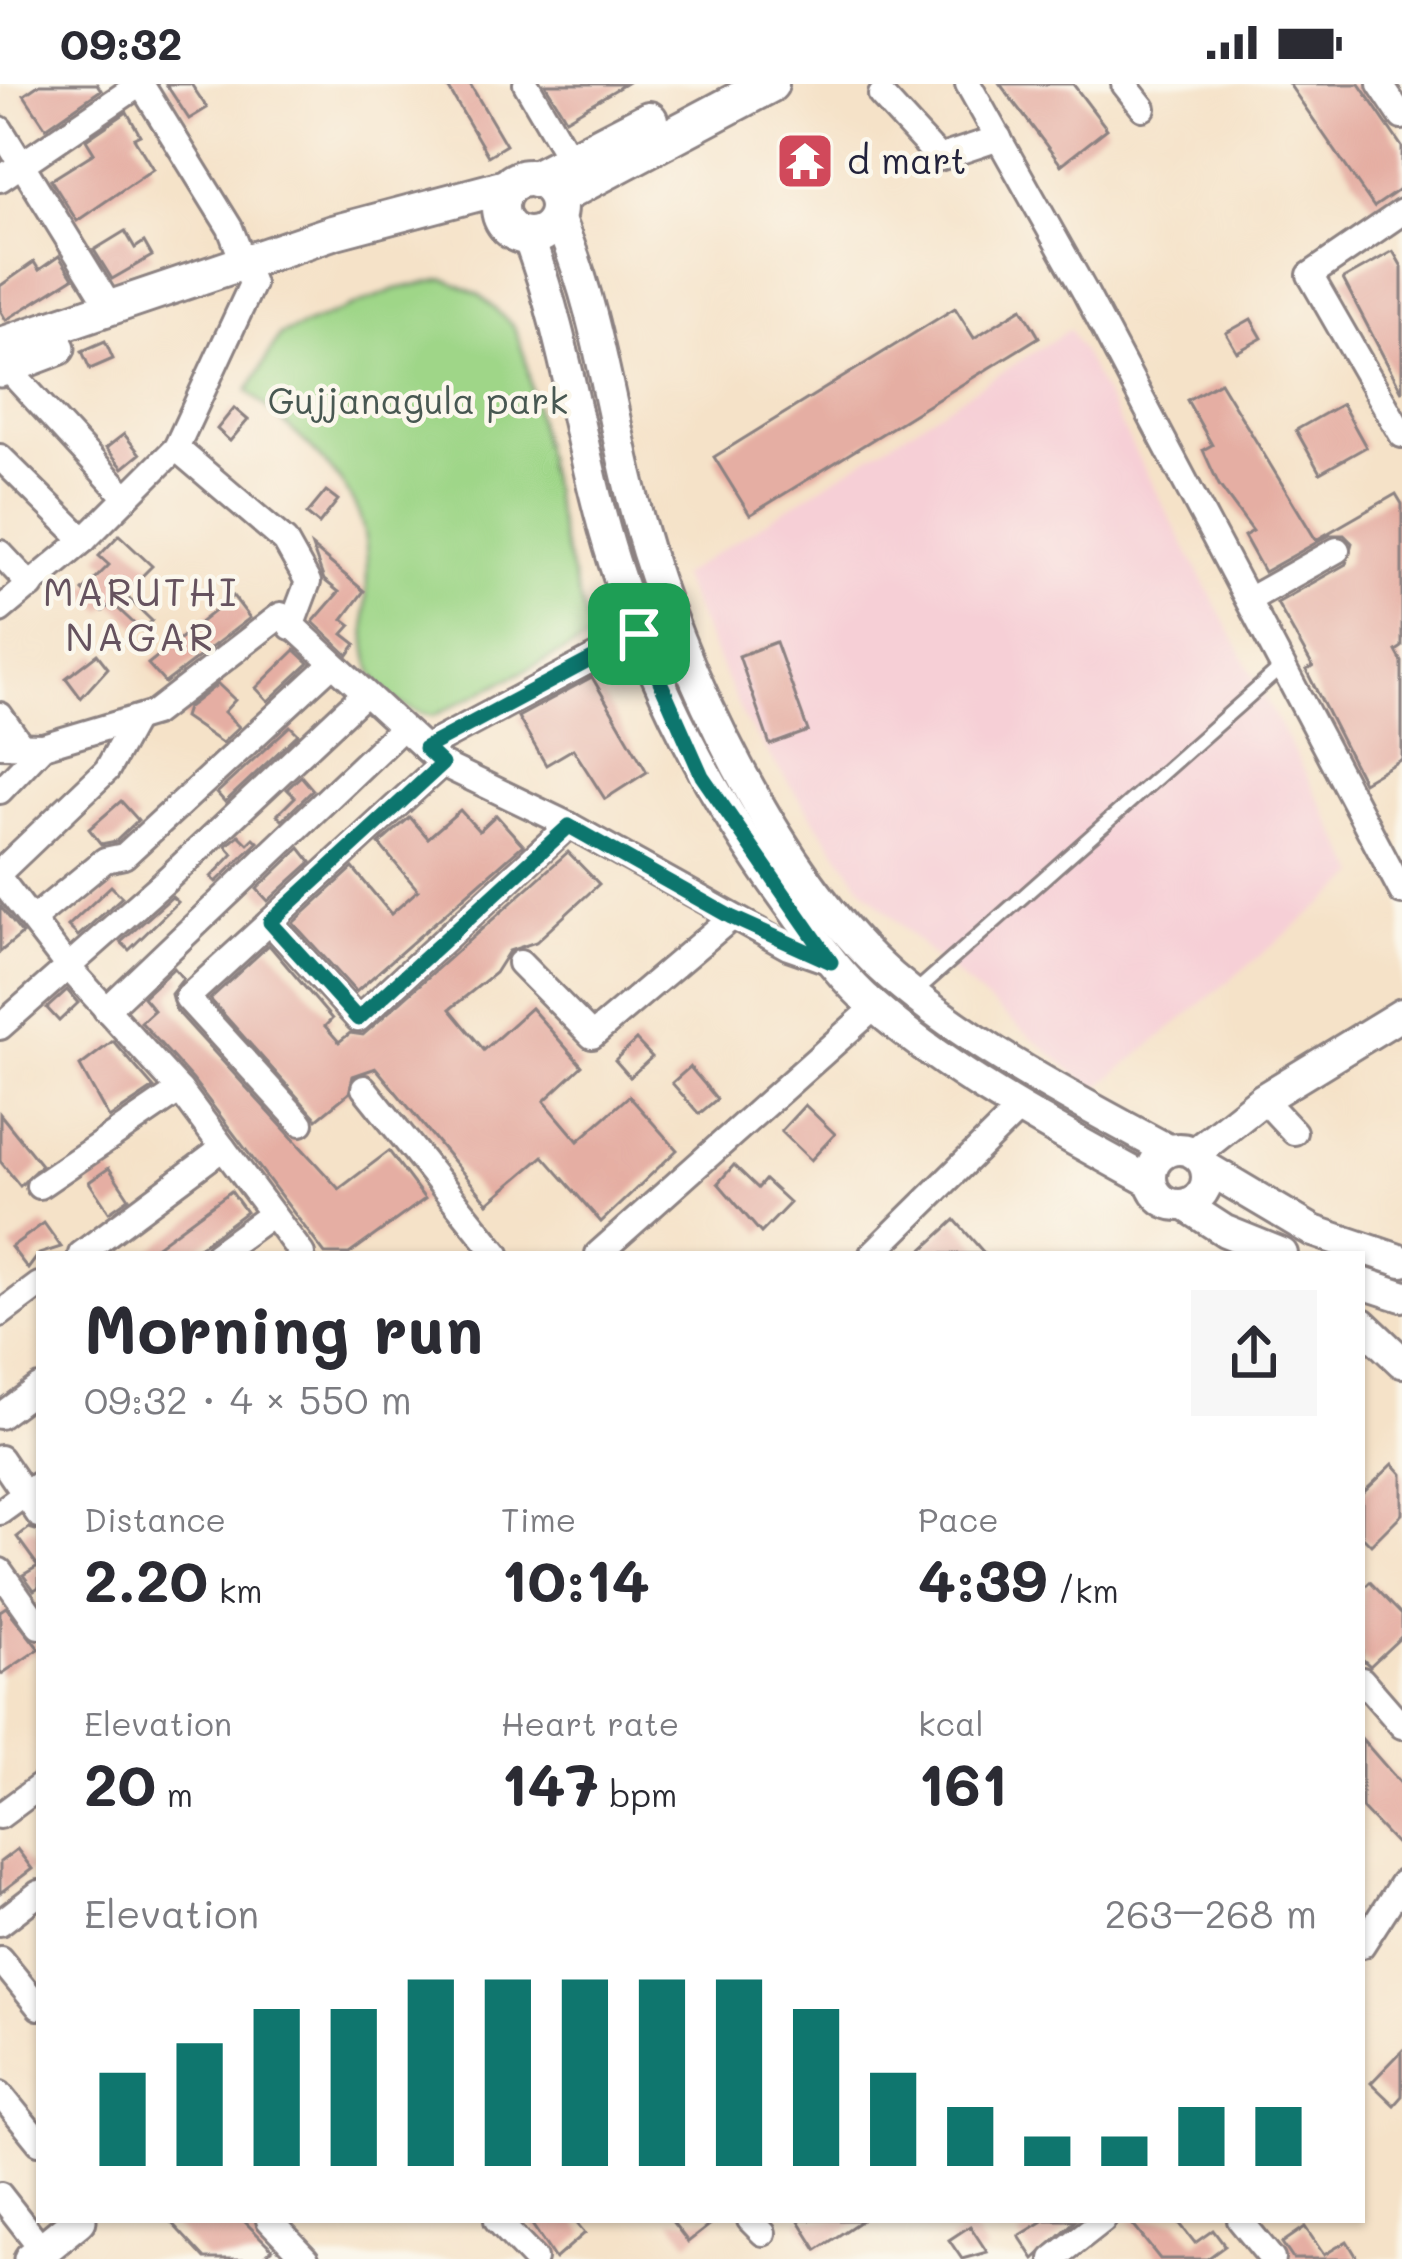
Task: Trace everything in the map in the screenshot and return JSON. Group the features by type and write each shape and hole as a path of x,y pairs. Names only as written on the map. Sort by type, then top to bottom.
{"main road":[{"path":"531,205 571,161 716,84"},
{"path":"2,361 110,307 423,223 531,205 770,84"},
{"path":"2,361 249,273"},
{"path":"37,2254 75,2223"}],"street":[{"path":"526,84 571,161"},
{"path":"968,84 1250,599 1402,892"},
{"path":"1124,84 1143,108"},
{"path":"1380,84 1402,117"},
{"path":"0,179 149,87 249,273 176,448 84,540 0,610"},
{"path":"881,95 939,158 999,138"},
{"path":"0,128 110,307"},
{"path":"531,205 596,500 639,634 702,776 831,962 875,1007 1021,1107 1150,1181 1167,1203 1185,1204 1225,1231 1275,1251"},
{"path":"531,205 594,321 648,551 718,730 770,821 863,948 913,994 1025,1071 1190,1157 1313,1231 1400,1258"},
{"path":"1402,212 1310,274 1402,435"},
{"path":"2,361 126,496"},
{"path":"176,448 286,541 308,582 291,627"},
{"path":"6,472 84,540"},
{"path":"1250,599 1337,550"},
{"path":"0,554 31,586"},
{"path":"21,746 154,713 281,615 434,756 731,917 831,962"},
{"path":"301,1123 187,998 270,922 434,756 639,634"},
{"path":"33,919 105,860 124,856 331,664"},
{"path":"0,1027 364,694"},
{"path":"0,715 21,746"},
{"path":"135,719 107,770 0,876 68,967 180,1090 300,1251"},
{"path":"106,1010 402,728"},
{"path":"0,790 21,746"},
{"path":"270,922 358,1019 569,826"},
{"path":"520,963 592,1036 731,917"},
{"path":"601,1251 875,1007"},
{"path":"1150,1181 1154,1163 1190,1157 1263,1100 1402,1014"},
{"path":"364,1088 495,1251"},
{"path":"39,1186 180,1090"},
{"path":"1263,1100 1294,1132"},
{"path":"875,1251 1021,1107"},
{"path":"85,1251 223,1148"},
{"path":"1185,1204 1206,1187 1190,1157"},
{"path":"222,1251 272,1214"},
{"path":"1365,1284 1402,1296"},
{"path":"0,1314 36,1287"},
{"path":"1365,1327 1402,1362"},
{"path":"0,1416 36,1389"},
{"path":"0,1458 34,1498 0,1513"},
{"path":"4,1584 36,1622"},
{"path":"1365,1683 1402,1726"},
{"path":"0,1816 36,1789"},
{"path":"1365,1939 1402,1883"},
{"path":"0,1923 36,1895"},
{"path":"0,1959 35,1994"},
{"path":"0,2094 36,2138"},
{"path":"0,2195 37,2254"},
{"path":"272,2223 306,2259"},
{"path":"500,2223 534,2259"},
{"path":"1053,2259 1099,2223"},
{"path":"1242,2223 1272,2259"}],"lane":[{"path":"913,994 1284,665"}],"shaded area":[{"path":"1070,329 1359,875 1095,1090 933,956 862,887 745,721 680,576"}],"green space":[{"name":"Gujjanagula park","path":"445,279 480,295 514,327 525,358 562,540 591,638 433,716 400,704 379,685 369,662 366,544 350,497 311,447 248,391 280,335 396,289"}],"building":[{"path":"40,84 97,84 101,90 46,128 24,95"},
{"path":"166,84 191,84 207,108 189,119"},
{"path":"446,84 470,84 506,145 488,156"},
{"path":"545,84 625,84 566,119"},
{"path":"1000,84 1073,84 1107,129 1061,165"},
{"path":"1289,84 1359,84 1402,147 1402,188 1374,207"},
{"path":"127,112 140,135 134,138 153,169 77,221 51,180 94,153 86,140"},
{"path":"125,231 135,248 144,242 152,256 112,279 94,250"},
{"path":"1393,251 1402,267 1402,392 1343,279"},
{"path":"59,256 73,278 6,320 0,310 0,286 34,262 39,270"},
{"path":"955,308 974,338 1022,308 1039,337 750,515 714,457"},
{"path":"1251,319 1262,338 1237,352 1226,333"},
{"path":"105,341 113,359 90,369 82,351"},
{"path":"1220,382 1316,540 1396,494 1402,504 1402,647 1396,651 1402,662 1402,759 1363,782 1306,670 1313,667 1277,603 1346,564 1352,543 1344,535 1330,535 1264,572 1244,536 1253,531 1219,485 1203,450 1212,445 1187,400"},
{"path":"1342,404 1366,447 1320,473 1296,430"},
{"path":"234,408 248,420 230,441 217,429"},
{"path":"124,434 140,454 123,468 106,448"},
{"path":"326,491 338,500 319,524 307,514"},
{"path":"119,535 152,566 124,594 152,621 142,631 112,603 103,611 83,591 109,565 99,556"},
{"path":"312,547 364,591 343,619 351,625 343,634 356,644 348,655 313,622 339,592 324,580"},
{"path":"233,596 250,618 165,683 148,664"},
{"path":"776,642 808,731 770,745 739,656"},
{"path":"295,650 309,663 268,701 256,688"},
{"path":"97,654 108,668 81,698 66,678"},
{"path":"592,677 647,772 605,799 573,749 546,765 518,717"},
{"path":"218,684 235,700 224,712 239,727 222,743 184,717 187,708"},
{"path":"290,726 298,734 225,802 217,793"},
{"path":"301,776 313,790 282,820 277,815 295,797 287,789"},
{"path":"121,801 138,820 116,841 101,844 89,829"},
{"path":"460,810 479,831 496,815 523,845 356,992 293,923 353,868 391,914 418,890 379,844 410,817 428,838"},
{"path":"239,835 248,844 254,838 258,842 216,882 211,877 233,854 226,846"},
{"path":"300,848 311,862 268,901 257,889"},
{"path":"568,852 599,884 536,942 509,951 495,973 450,1009 484,1050 531,1008 582,1066 544,1101 578,1141 629,1096 677,1150 601,1222 543,1156 488,1203 376,1068 353,1076 349,1093 317,1119 210,999 269,945 332,1019 325,1026 339,1042 350,1033 363,1035"},
{"path":"111,886 122,897 78,936 68,926"},
{"path":"172,897 178,902 129,950 121,942"},
{"path":"0,906 22,934 0,952"},
{"path":"174,968 183,979 171,994 175,1009 339,1189 389,1151 425,1199 353,1251 323,1251 193,1080 141,1022 154,1010 143,997"},
{"path":"67,990 78,1003 59,1021 47,1008"},
{"path":"636,1040 652,1057 630,1077 615,1060"},
{"path":"113,1041 154,1088 109,1118 80,1066"},
{"path":"690,1067 717,1099 699,1114 672,1083"},
{"path":"805,1105 835,1134 811,1160 781,1131"},
{"path":"0,1114 41,1165 20,1186 0,1161"},
{"path":"734,1165 758,1188 765,1180 790,1203 761,1233 718,1183"},
{"path":"109,1168 129,1198 109,1212 89,1182"},
{"path":"231,1191 246,1212 194,1251 150,1251"},
{"path":"955,1220 982,1251 921,1251"},
{"path":"44,1223 61,1247 36,1251 28,1269 11,1247"},
{"path":"1393,1464 1402,1474 1402,1514 1371,1545 1365,1539 1365,1491"},
{"path":"29,1528 36,1530 36,1563 17,1537"},
{"path":"36,1567 36,1589 34,1590 23,1575"},
{"path":"1370,1582 1402,1615 1402,1636 1370,1666 1365,1662 1365,1587"},
{"path":"6,1607 36,1651 0,1675 0,1611"},
{"path":"1365,1742 1402,1785 1402,1850 1365,1811"},
{"path":"17,1849 32,1869 0,1893 0,1862"},
{"path":"1402,2051 1402,2096 1394,2105 1371,2083"},
{"path":"172,2223 246,2223 272,2249 261,2259 205,2259"},
{"path":"531,2223 577,2223 585,2233 555,2259"},
{"path":"673,2223 712,2223 688,2242"},
{"path":"800,2223 858,2223 817,2250"},
{"path":"1040,2223 1073,2223 1034,2259 1019,2236"},
{"path":"1131,2223 1179,2223 1195,2243 1213,2230 1225,2246 1207,2259 1160,2259"},
{"path":"970,2226 987,2252 962,2259 949,2240"},
{"path":"1305,2227 1324,2255 1347,2241 1358,2259 1293,2259 1282,2243"}],"place":[{"name":"d mart","path":"805,161"}],"district":[{"name":"MARUTHI NAGAR","path":"141,614"}],"route":[{"path":"639,634 702,776 730,823 831,962 731,917 569,826 358,1019 270,922 442,764 425,748 639,634"}]}
